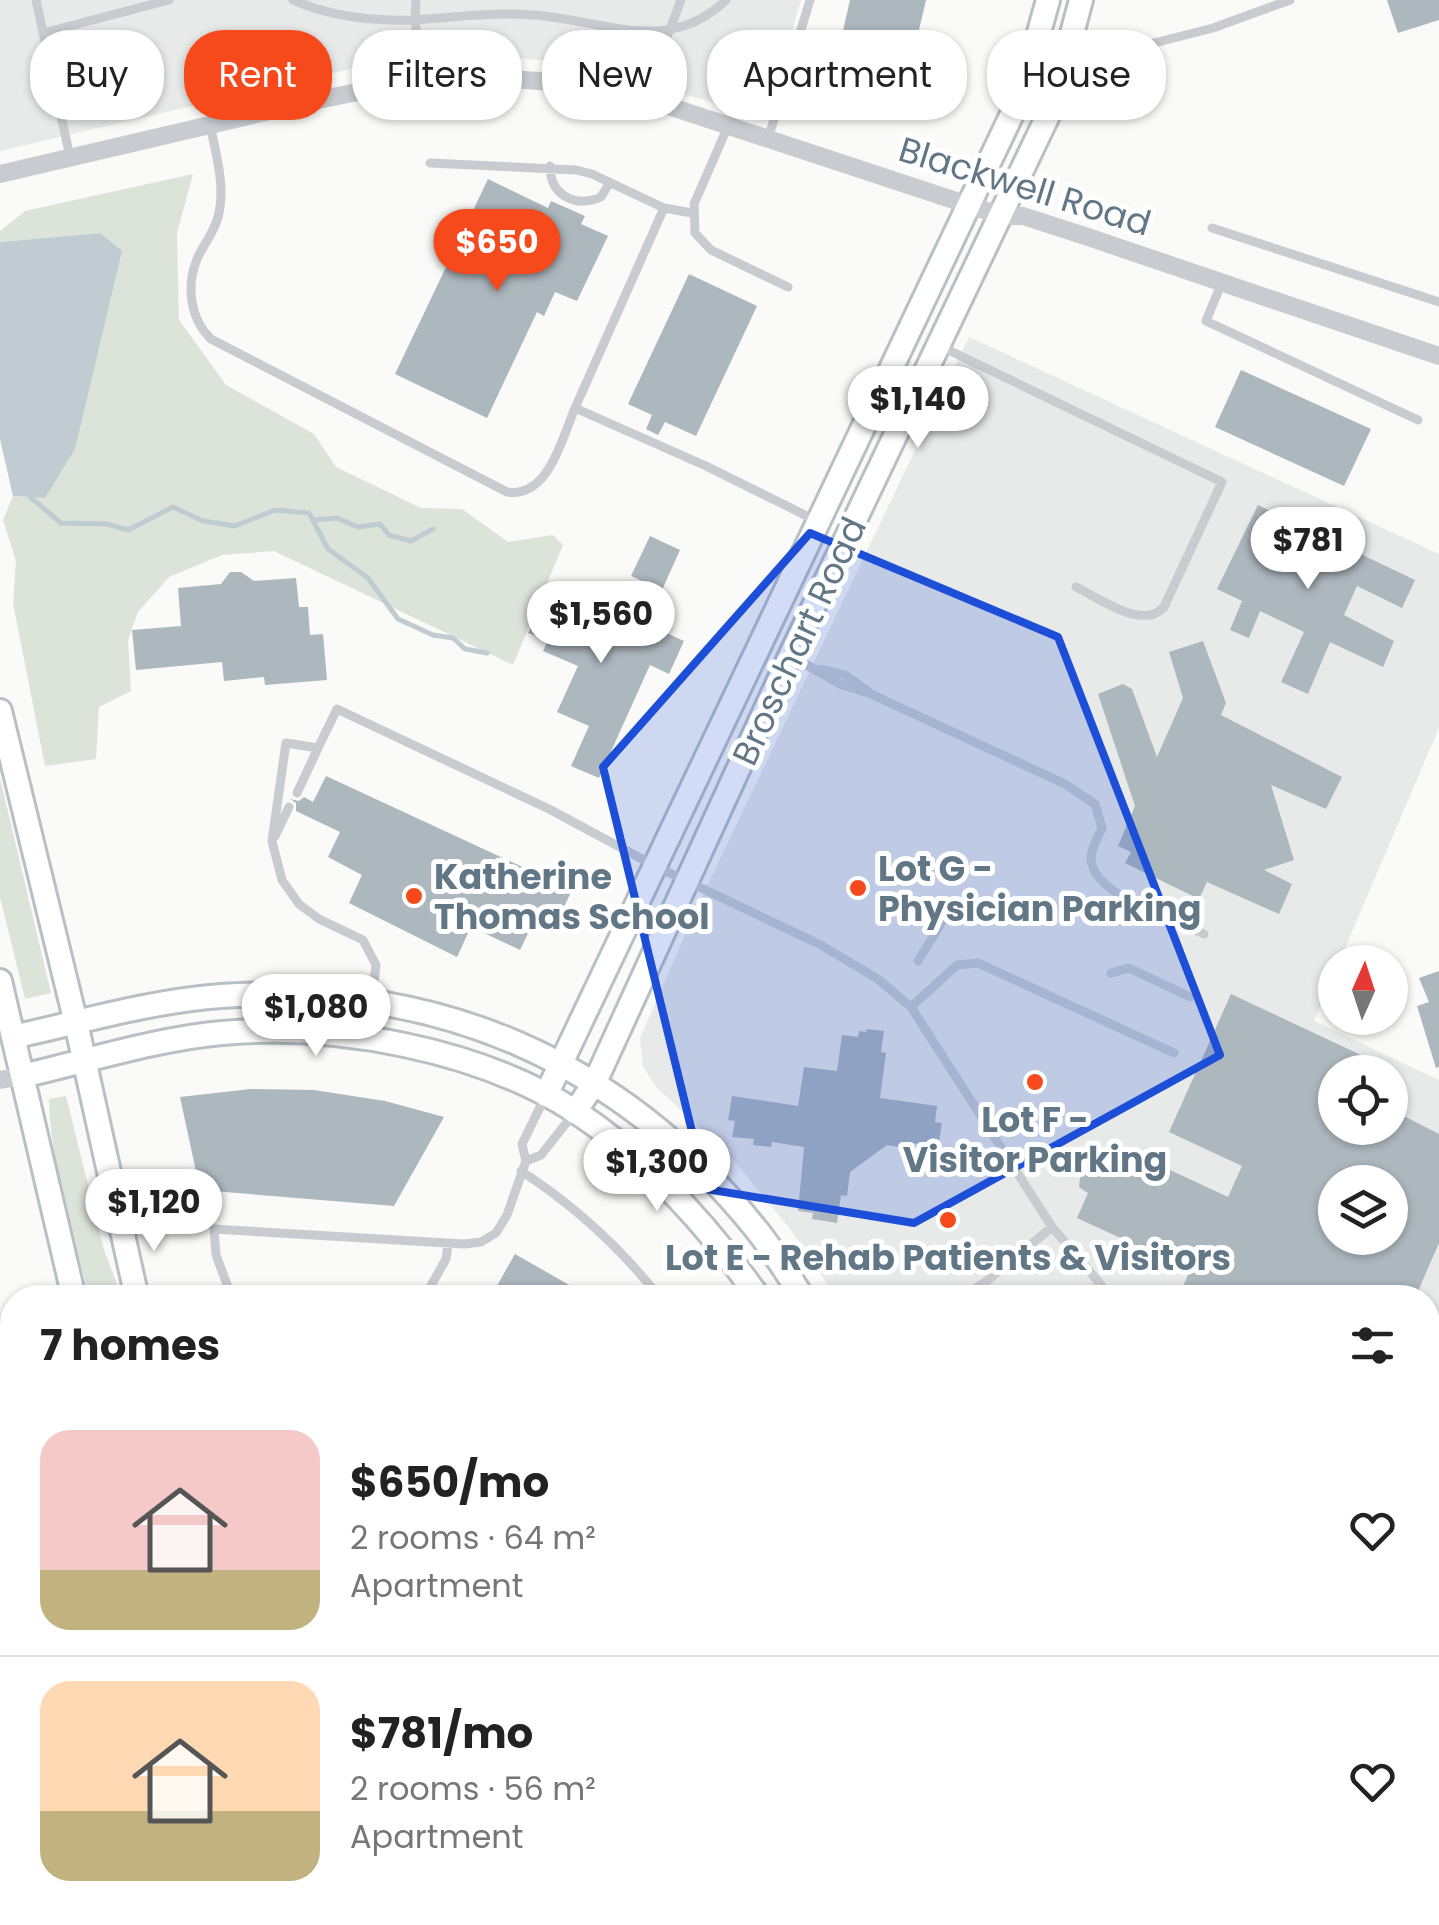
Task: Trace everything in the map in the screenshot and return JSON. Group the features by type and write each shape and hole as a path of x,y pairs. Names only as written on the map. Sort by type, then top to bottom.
{"street":[{"name":"Broschart Road","path":"546,1094 1022,93 1048,0"},
{"name":"Broschart Road","path":"1075,30 1082,0"},
{"name":"Blackwell Road","path":"0,174 352,94"},
{"name":"Blackwell Road","path":"687,112 1002,216 1023,216 1439,356"},
{"name":"Broschart Road","path":"575,1112 595,1082 686,882 801,661 940,346 1046,120"},
{"path":"0,711 76,1023 134,1285"},
{"path":"0,981 11,1078 70,1285"},
{"path":"6,1038 172,1002 222,996 372,999 425,1012 528,1045 595,1082 697,1165 756,1229 795,1285"},
{"path":"11,1078 179,1038 224,1033 318,1032 367,1036 415,1048 514,1079 575,1112 671,1192 727,1252 750,1285"}],"lane":[{"path":"36,0 43,30"},
{"path":"55,30 169,0"},
{"path":"293,0 350,18 415,20 531,14 603,27 651,30"},
{"path":"416,0 416,30"},
{"path":"667,30 681,0"},
{"path":"670,30 694,23 726,0"},
{"path":"768,139 810,0"},
{"path":"1166,40 1214,28 1290,0"},
{"path":"62,120 70,158"},
{"path":"210,124 220,180 218,217 196,261 190,290 195,317 211,339 508,492 520,493 539,482 664,208"},
{"path":"728,126 692,213 695,233 711,250 788,287"},
{"path":"430,163 550,166 592,174 664,208 692,213"},
{"path":"550,166 558,192 580,202 601,196 610,182"},
{"path":"1212,228 1439,302"},
{"path":"1222,282 1206,321 1418,420"},
{"path":"940,346 1222,482 1164,608 1157,614 1148,618 1135,615 1076,587"},
{"path":"576,408 819,522"},
{"path":"801,661 840,684 872,694 1065,784 1095,804 1102,828 1090,854 1096,877 1121,897 1204,934"},
{"path":"297,793 337,709 550,809 656,867 850,960 912,1007 1052,1227 1101,1285"},
{"path":"318,748 286,743 272,842 282,880 299,904 319,920 363,940 372,953 376,966 372,999"},
{"path":"272,842 289,808"},
{"path":"918,961 947,914 962,909 983,913"},
{"path":"912,1007 957,965 978,963 1174,1052"},
{"path":"1111,973 1129,968 1190,997"},
{"path":"227,1285 216,1255 214,1228 448,1244 481,1242 496,1233 507,1215 524,1166 522,1144 546,1094"},
{"path":"524,1166 541,1155 575,1112"},
{"path":"524,1166 597,1228 649,1285"},
{"path":"981,1285 1052,1227"},
{"path":"431,1285 446,1259 448,1244"}],"highlighted area":[{"path":"810,533 1058,637 1220,1055 914,1223 706,1189 603,767"}],"shaded area":[{"path":"0,0 801,0 792,30 707,30 707,101 687,95 687,30 542,30 542,60 522,59 522,30 352,30 352,68 332,73 332,30 184,30 184,108 164,113 164,30 30,30 30,120 132,120 0,151"},
{"path":"193,174 177,233 179,320 226,385 314,434 336,467 421,508 462,509 508,542 553,535 563,545 513,665 274,551 222,555 169,577 138,612 128,640 131,691 99,707 96,759 45,766 13,603 16,561 3,520 13,496 45,498 100,233 0,242 0,231 25,211"},
{"path":"100,233 122,251 75,449 45,498 13,496 0,439 0,242"},
{"path":"969,337 1439,554 1439,728 1346,945 1318,945 1318,1012 1314,1021 1318,1023 1318,1035 1344,1035 1386,1055 1318,1055 1318,1145 1408,1145 1408,1065 1439,1080 1439,1285 828,1285 791,1230 730,1156 657,1088 643,1067 640,1038 699,903"},
{"path":"0,778 51,993 25,999 0,897"},
{"path":"66,1096 104,1250 117,1285 86,1285 58,1174 49,1099"}],"building":[{"path":"850,0 926,0 919,30 843,30"},
{"path":"1387,0 1439,0 1439,20 1398,33"},
{"path":"488,179 548,208 551,201 585,216 581,224 608,236 577,301 555,292 544,316 537,312 487,418 395,374"},
{"path":"689,274 757,306 696,436 665,422 658,435 646,429 652,415 628,404"},
{"path":"1241,370 1371,429 1344,486 1215,427"},
{"path":"1258,505 1415,580 1402,608 1357,586 1344,615 1394,641 1383,667 1330,642 1308,694 1281,682 1304,632 1260,611 1249,638 1230,630 1242,601 1217,589"},
{"path":"650,536 680,550 662,590 631,576"},
{"path":"230,572 241,572 254,581 296,578 299,607 308,607 310,635 323,634 327,680 265,685 264,677 224,681 222,662 136,670 132,630 181,626 178,588 221,584"},
{"path":"548,590 567,598 571,590 684,641 669,674 650,665 599,778 571,766 589,726 557,712 578,666 543,651 548,640 528,633"},
{"path":"1203,641 1226,703 1221,715 1342,777 1326,809 1271,785 1294,860 1264,870 1292,884 1279,914 1207,882 1199,899 1125,863 1131,852 1118,846 1135,806 1098,694 1123,684 1132,689 1157,757 1183,698 1169,652"},
{"path":"326,776 572,890 553,930 534,921 520,950 471,927 457,957 349,903 362,875 328,857 340,832 296,811 296,803 290,799 299,801 304,797 313,802"},
{"path":"1439,971 1436,1068 1417,1006 1429,1002 1419,978"},
{"path":"1231,994 1361,1055 1318,1055 1318,1145 1408,1145 1408,1118 1439,1134 1439,1243 1421,1285 1184,1285 1190,1270 1077,1218 1088,1193 1079,1187 1081,1171 1100,1165 1110,1142 1228,1197 1242,1166 1169,1132"},
{"path":"859,1031 884,1031 881,1052 886,1053 880,1098 937,1106 935,1122 942,1123 938,1147 911,1143 910,1149 887,1145 850,1172 847,1196 841,1195 837,1223 812,1219 813,1213 798,1211 804,1147 772,1142 771,1147 753,1145 754,1139 732,1137 735,1121 728,1120 732,1096 798,1106 804,1067 837,1071 842,1035 858,1037"},
{"path":"251,1089 314,1090 385,1101 444,1117 394,1206 200,1190 180,1097"},
{"path":"515,1254 569,1285 497,1285"}],"waterway":[{"path":"30,497 61,523 107,524 128,530 173,507 203,521 235,526 275,510 309,513 328,549 368,578 398,619 433,635 453,638 465,649 487,653"},
{"path":"313,520 337,518 358,527 380,524 389,535 411,541 433,529"}],"place":[{"name":"Lot G - Physician Parking","path":"858,888"},
{"name":"Katherine Thomas School","path":"414,896"},
{"name":"Lot F - Visitor Parking","path":"1035,1082"},
{"name":"Lot E - Rehab Patients & Visitors","path":"948,1220"}]}
